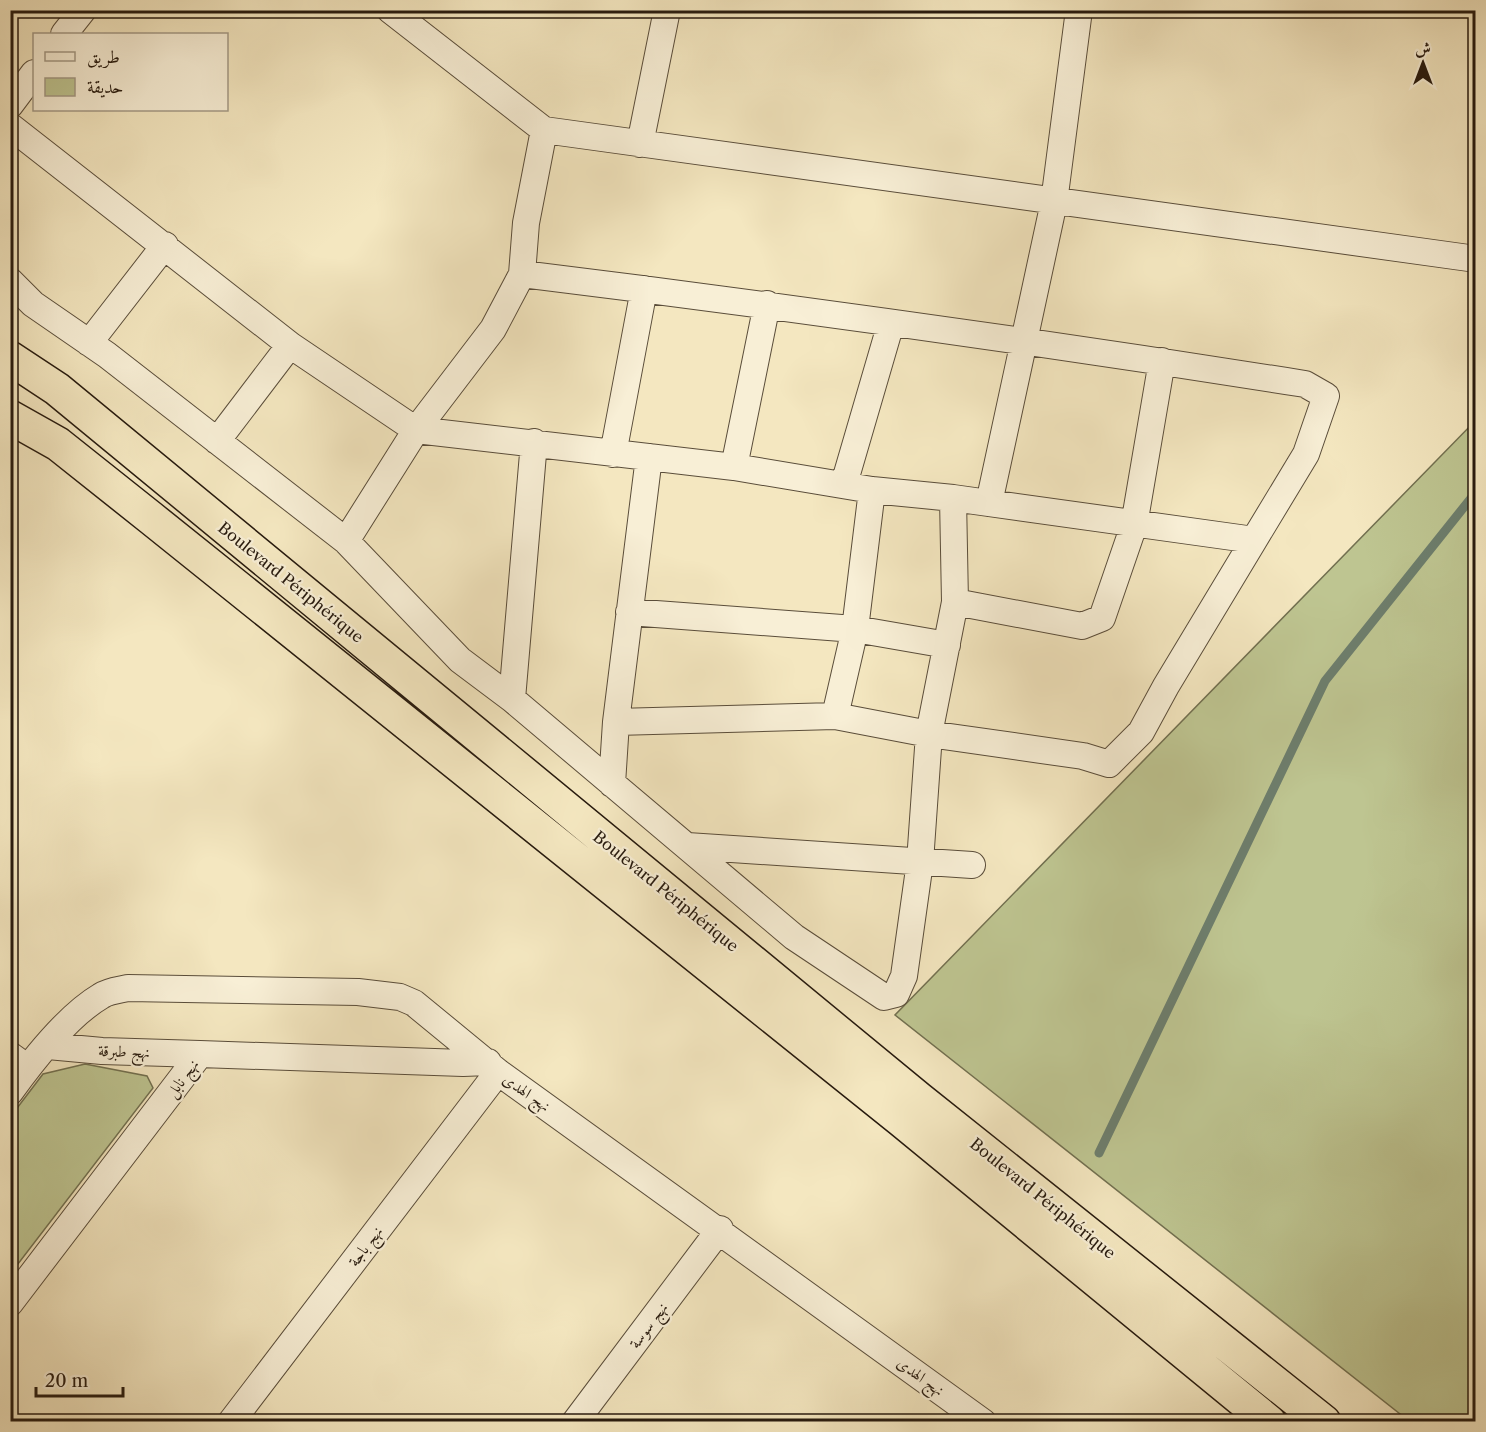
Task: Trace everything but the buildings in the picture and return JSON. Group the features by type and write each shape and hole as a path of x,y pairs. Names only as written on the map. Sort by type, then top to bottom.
{"highway":[{"name":"Boulevard Périphérique","path":"10,358 57,389 919,1099 1324,1422"},
{"name":"Boulevard Périphérique","path":"10,417 58,444 152,518 901,1120 1269,1422"}],"street":[{"path":"65,33 83,10"},
{"path":"390,10 544,130 1476,259"},
{"path":"640,144 667,10"},
{"path":"989,503 1054,202 1079,10"},
{"path":"10,105 33,75"},
{"path":"10,126 290,345 416,430 734,466 872,490 953,498 1254,540"},
{"path":"346,541 416,430 493,329 522,274 526,223 544,130"},
{"path":"89,343 165,245"},
{"path":"522,274 767,304 1024,343 1162,361 1305,384 1326,396 1306,454 1166,686 1141,732 1109,764 1083,756 928,734 835,716 616,722"},
{"path":"10,281 33,304 89,343 346,541 460,660 512,699 794,937 884,997 896,993 904,976 920,862 928,734 955,602 953,498"},
{"path":"613,454 644,289"},
{"path":"734,466 767,304"},
{"path":"844,484 891,323"},
{"path":"217,441 290,345"},
{"path":"955,602 1082,626 1090,625 1102,618 1134,525 1162,361"},
{"path":"512,699 534,442"},
{"path":"612,784 616,722 649,457"},
{"path":"835,716 855,629 872,490"},
{"path":"629,612 855,629 947,645"},
{"path":"687,846 972,865"},
{"name":"نهج الهدى","path":"19,1061 48,1046 89,1004 103,994 128,988 358,992 400,997 414,1003 493,1067 720,1230 974,1419"},
{"name":"نهج طبرقة","path":"48,1046 200,1054"},
{"name":"نهج نابل","path":"10,1303 200,1054 493,1067"},
{"path":"10,1092 19,1061"},
{"name":"نهج باجة","path":"231,1422 493,1067"},
{"name":"نهج سوسة","path":"575,1422 720,1230"}],"green space":[{"path":"1475,421 1475,1421 1409,1421 895,1015"},
{"path":"85,1064 147,1076 153,1088 11,1273 11,1116 43,1074"}],"waterway":[{"path":"1099,1153 1325,681 1476,492"}]}
